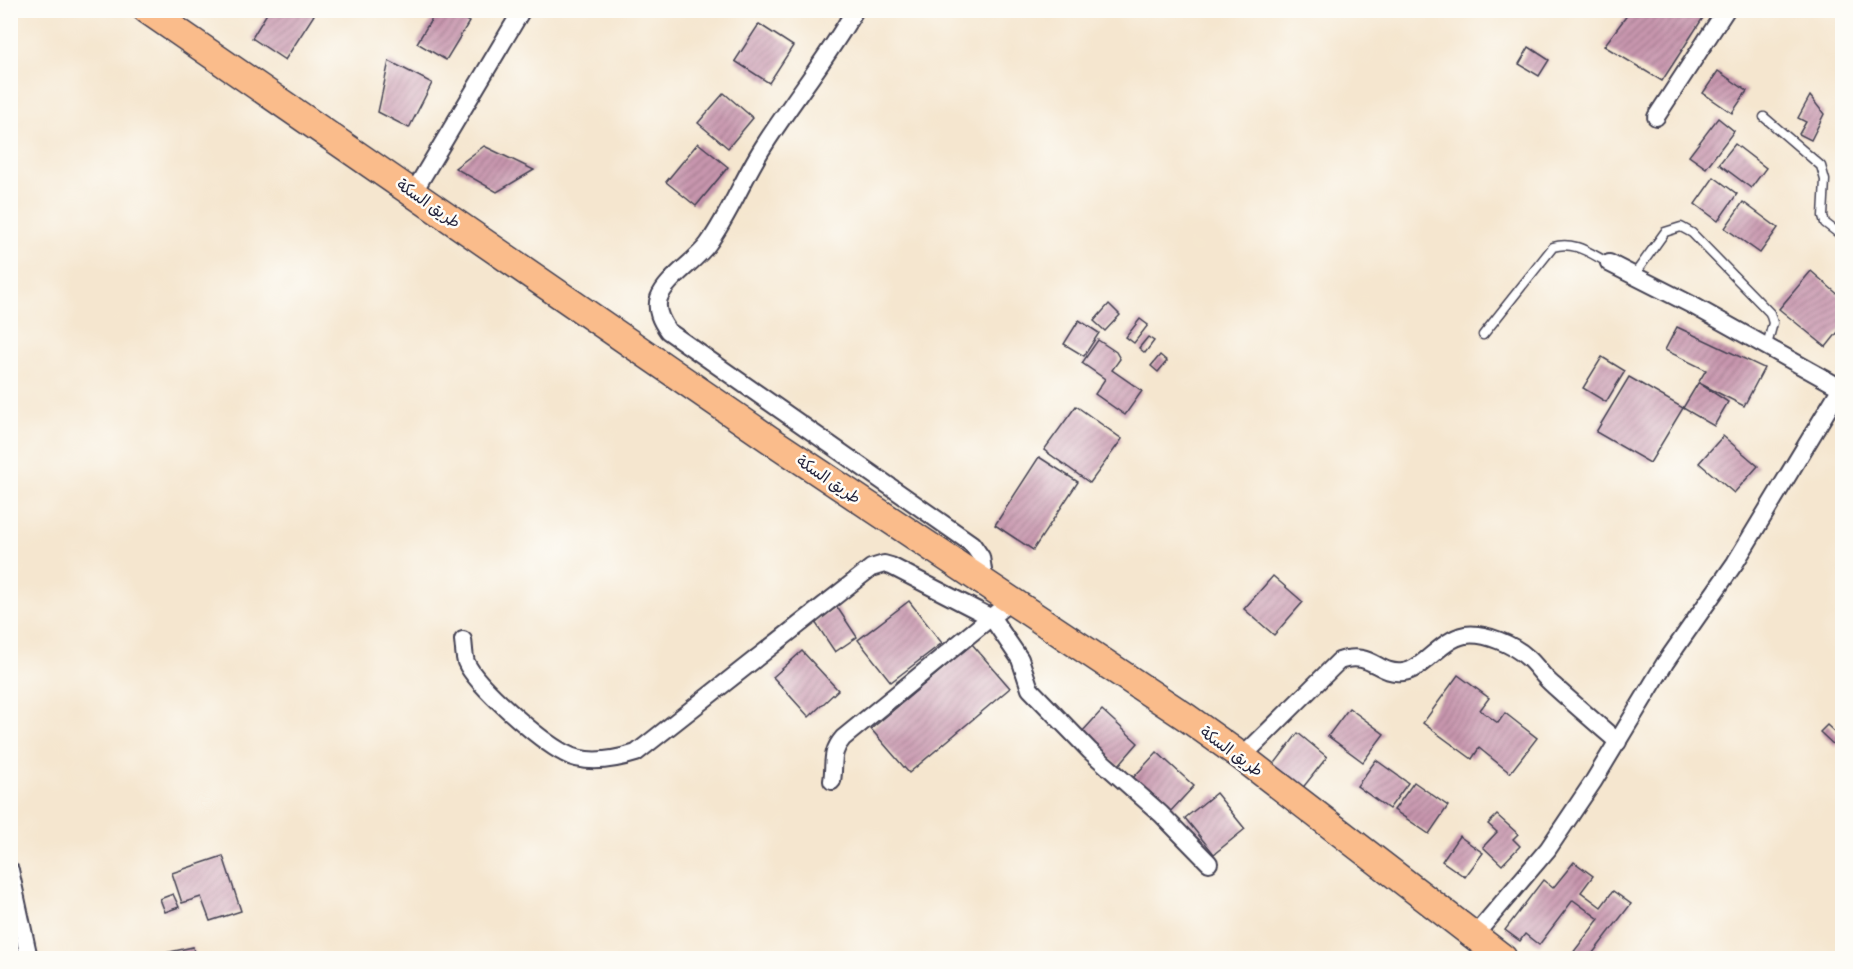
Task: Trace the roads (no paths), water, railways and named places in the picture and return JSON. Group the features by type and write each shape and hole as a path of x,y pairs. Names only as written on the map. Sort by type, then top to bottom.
{"main road":[{"name":"طريق السكة","path":"164,15 413,193 770,439 985,583 1002,609 1242,757 1503,958"}],"street":[{"path":"413,193 522,10"},
{"path":"855,10 744,176 726,215 708,244 668,285 660,295 657,305 661,321 668,331 972,544 981,557 985,583"},
{"path":"1656,117 1726,10"},
{"path":"1474,936 1548,849 1618,742 1665,663 1735,563 1840,396 1767,345 1609,263"},
{"path":"463,640 466,661 473,674 523,723 565,754 614,760 636,753 871,568 884,564 891,566 1002,609 1030,689 1090,751 1161,814 1209,863"},
{"path":"832,781 832,757 835,747 843,738 1002,609"},
{"path":"1242,757 1339,662 1359,657 1386,669 1402,672 1412,669 1449,640 1468,635 1490,638 1510,646 1528,658 1543,676 1618,742"},
{"path":"10,870 29,958"}],"lane":[{"path":"1764,117 1821,166 1825,180 1823,216 1825,224 1842,236"},
{"path":"1634,275 1665,232 1681,227 1692,233 1770,313 1773,323 1767,345"},
{"path":"1483,335 1553,247 1561,244 1576,246 1609,263"}]}
